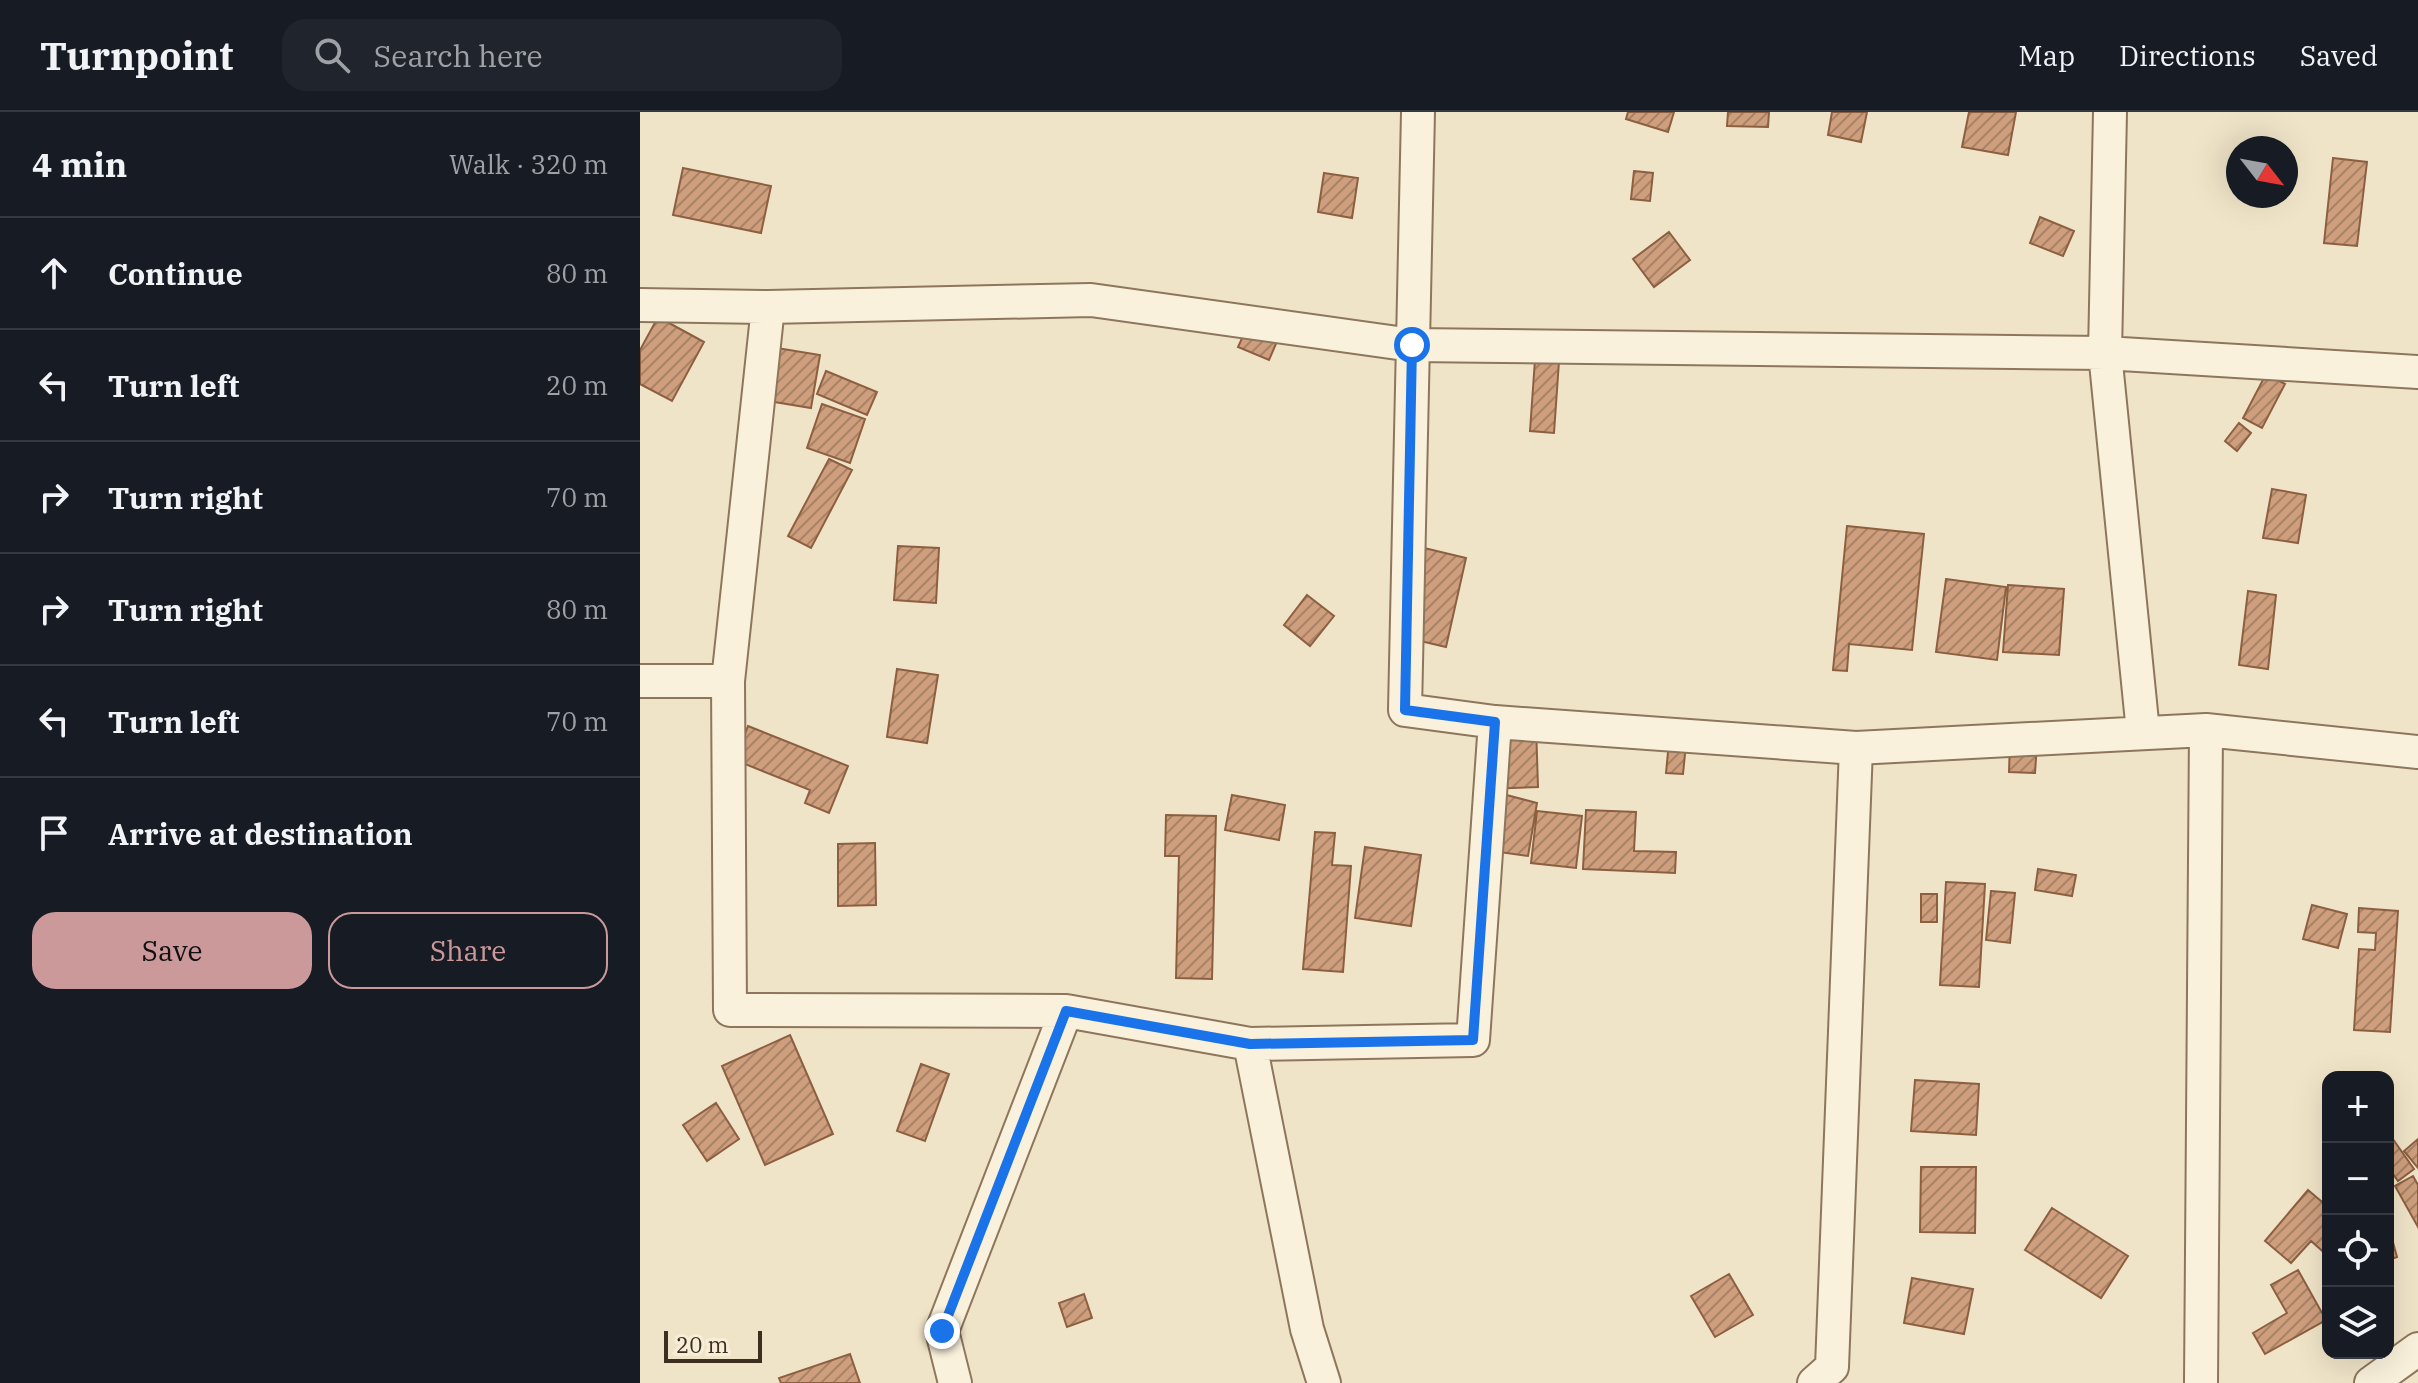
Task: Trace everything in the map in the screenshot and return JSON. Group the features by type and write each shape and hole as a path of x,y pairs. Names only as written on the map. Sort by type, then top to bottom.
{"street":[{"path":"1418,112 1405,710 1495,722 1856,748 2206,730 2418,752"},
{"path":"2110,112 2105,353 2143,732"},
{"path":"640,305 768,307 1091,300 1412,345 2105,353 2418,372"},
{"path":"768,307 728,681 730,1010 1066,1011 1250,1044 1473,1040 1495,722"},
{"path":"640,681 728,681"},
{"path":"2201,1383 2206,730"},
{"path":"1814,1383 1832,1367 1856,748"},
{"path":"955,1383 942,1331 1066,1011"},
{"path":"1250,1044 1307,1329 1324,1383"},
{"path":"2371,1383 2418,1349"}],"building":[{"path":"1628,112 1674,112 1668,132 1626,119"},
{"path":"1728,112 1769,112 1768,127 1727,126"},
{"path":"1832,112 1867,112 1861,142 1828,135"},
{"path":"1969,112 2016,112 2008,155 1962,147"},
{"path":"2333,158 2367,162 2357,246 2324,243"},
{"path":"683,168 771,186 761,233 673,215"},
{"path":"1634,171 1653,173 1650,201 1631,199"},
{"path":"1324,173 1358,178 1352,218 1318,212"},
{"path":"2040,217 2074,231 2063,256 2030,243"},
{"path":"1669,232 1690,260 1654,287 1633,259"},
{"path":"1254,312 1284,325 1269,360 1238,347"},
{"path":"658,317 704,342 672,401 640,384 640,350"},
{"path":"1536,345 1560,347 1554,433 1530,431"},
{"path":"771,347 820,355 811,408 762,400"},
{"path":"826,371 877,392 867,415 817,394"},
{"path":"2266,374 2285,384 2262,428 2243,418"},
{"path":"822,404 865,419 850,463 807,448"},
{"path":"2239,423 2251,433 2237,451 2225,441"},
{"path":"829,459 852,470 811,548 788,536"},
{"path":"2272,489 2306,495 2298,543 2263,538"},
{"path":"1847,526 1924,534 1912,650 1849,644 1847,671 1833,670"},
{"path":"898,546 939,548 936,603 894,600"},
{"path":"1420,547 1466,558 1446,647 1399,636"},
{"path":"1946,579 2006,587 1997,660 1936,652"},
{"path":"2008,585 2064,589 2059,655 2003,652"},
{"path":"2248,591 2276,595 2268,669 2239,665"},
{"path":"1307,595 1334,616 1310,646 1284,625"},
{"path":"897,669 938,675 927,743 887,737"},
{"path":"1536,725 1538,787 1486,789 1484,727"},
{"path":"748,726 848,766 829,813 805,803 810,790 735,760"},
{"path":"2010,741 2037,743 2035,773 2009,772"},
{"path":"1669,742 1686,744 1683,774 1666,773"},
{"path":"1495,792 1537,803 1528,856 1485,850"},
{"path":"1232,795 1285,805 1279,840 1225,830"},
{"path":"1586,810 1636,812 1634,851 1676,852 1675,873 1583,869"},
{"path":"1537,811 1582,816 1576,868 1531,863"},
{"path":"1166,815 1216,816 1212,979 1176,978 1179,856 1165,856"},
{"path":"1315,832 1335,833 1332,865 1351,866 1343,972 1303,969"},
{"path":"875,843 876,905 838,906 838,844"},
{"path":"1365,847 1421,855 1411,926 1355,918"},
{"path":"2038,869 2076,875 2072,896 2035,890"},
{"path":"1946,882 1985,884 1979,987 1940,985"},
{"path":"1991,891 2015,893 2010,943 1986,940"},
{"path":"1921,894 1937,894 1937,922 1921,922"},
{"path":"2312,905 2347,914 2338,948 2303,939"},
{"path":"2359,908 2398,911 2390,1032 2354,1030 2359,949 2375,950 2376,933 2358,932"},
{"path":"790,1035 833,1134 765,1165 722,1066"},
{"path":"921,1064 949,1074 925,1141 897,1131"},
{"path":"1915,1080 1979,1084 1976,1135 1911,1131"},
{"path":"716,1103 739,1139 707,1161 683,1125"},
{"path":"2418,1139 2418,1168 2404,1151"},
{"path":"2394,1141 2414,1169 2398,1181 2394,1175"},
{"path":"1921,1167 1976,1167 1975,1233 1920,1232"},
{"path":"2413,1176 2418,1185 2418,1227 2395,1186"},
{"path":"2308,1190 2322,1202 2322,1251 2311,1241 2291,1263 2265,1241"},
{"path":"2052,1208 2128,1256 2101,1298 2025,1250"},
{"path":"2298,1270 2322,1313 2322,1322 2265,1354 2253,1333 2287,1313 2271,1285"},
{"path":"1729,1274 1753,1315 1715,1337 1691,1296"},
{"path":"1912,1278 1973,1289 1964,1334 1904,1323"},
{"path":"1084,1294 1092,1318 1067,1327 1059,1303"},
{"path":"850,1354 860,1383 781,1383 779,1378"}],"route":[{"path":"942,1331 1066,1011 1250,1044 1473,1040 1495,722 1405,710 1412,345"}]}
